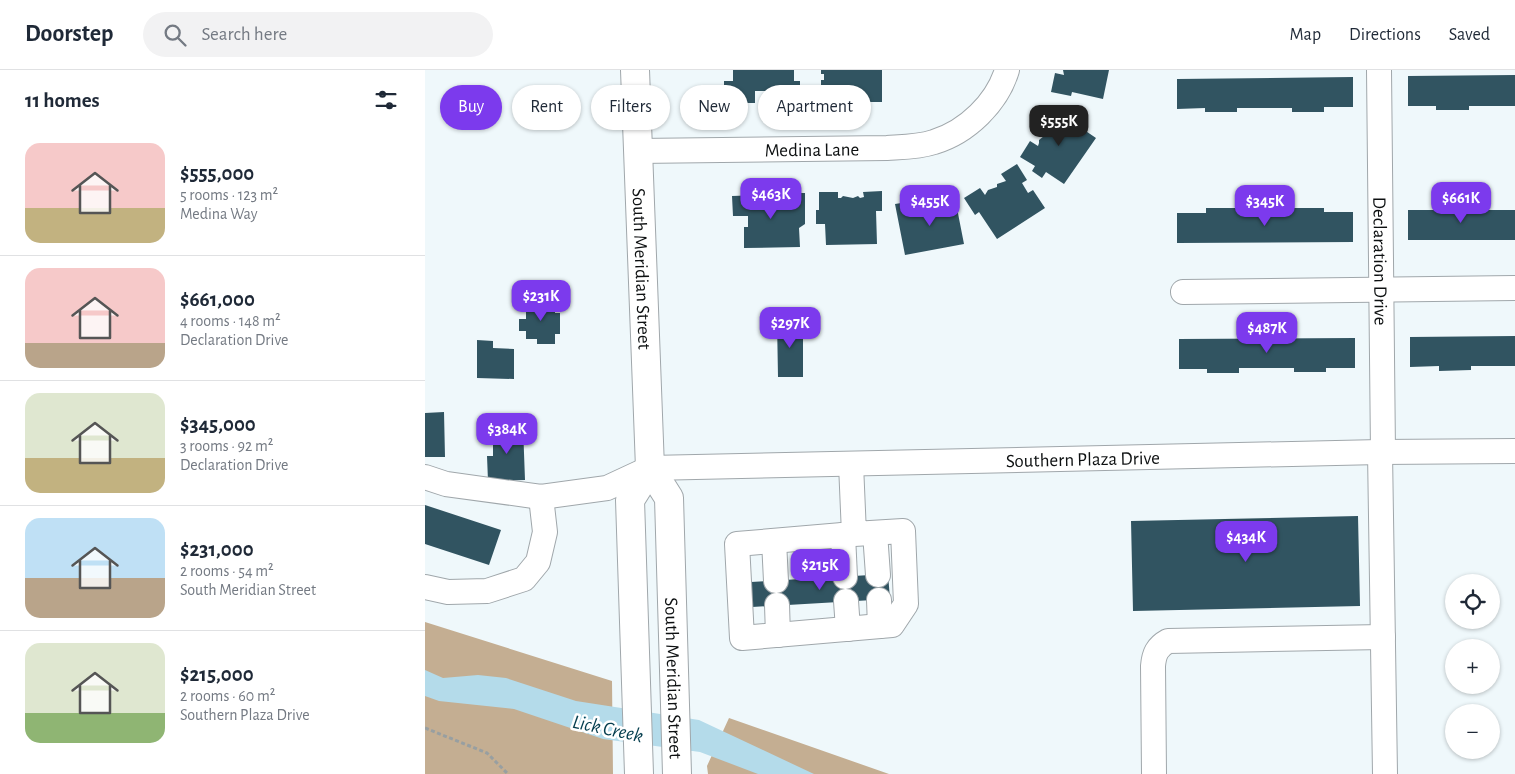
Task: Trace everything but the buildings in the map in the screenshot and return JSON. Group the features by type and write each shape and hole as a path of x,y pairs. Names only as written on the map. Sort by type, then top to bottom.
{"main road":[{"name":"South Meridian Street","path":"635,70 650,468 669,498 677,774"},
{"name":"South Meridian Street","path":"639,774 631,500 650,468"}],"street":[{"name":"Medina Lane","path":"637,151 914,146 934,142 965,126 978,115 988,105 998,90 1007,70"},
{"name":"Declaration Drive","path":"1379,70 1385,774"},
{"path":"1183,292 1515,288"},
{"name":"Southern Plaza Drive","path":"650,468 1382,452 1515,451"},
{"path":"851,464 858,534 877,575"},
{"path":"425,477 446,484 541,497 607,488 650,468"},
{"path":"425,587 447,592 487,590 524,579 538,562 545,532 541,497"},
{"path":"903,531 906,604 892,625 742,638 737,544 858,534 903,531"},
{"path":"845,577 858,534"},
{"path":"774,541 776,581"},
{"path":"879,600 879,626"},
{"path":"847,601 848,629"},
{"path":"777,605 778,635"},
{"path":"1154,774 1153,666 1154,655 1160,646 1169,642 1383,637"}],"path":[{"path":"425,728 487,753 508,774"}],"shaded area":[{"path":"425,622 612,681 613,774 425,774"},
{"path":"729,718 889,774 708,774 707,766"}],"water":[{"name":"Lick Creek","path":"425,670 443,678 478,675 506,678 576,701 699,720 814,774 758,774 700,752 603,739 514,709 439,701 425,696"}]}
